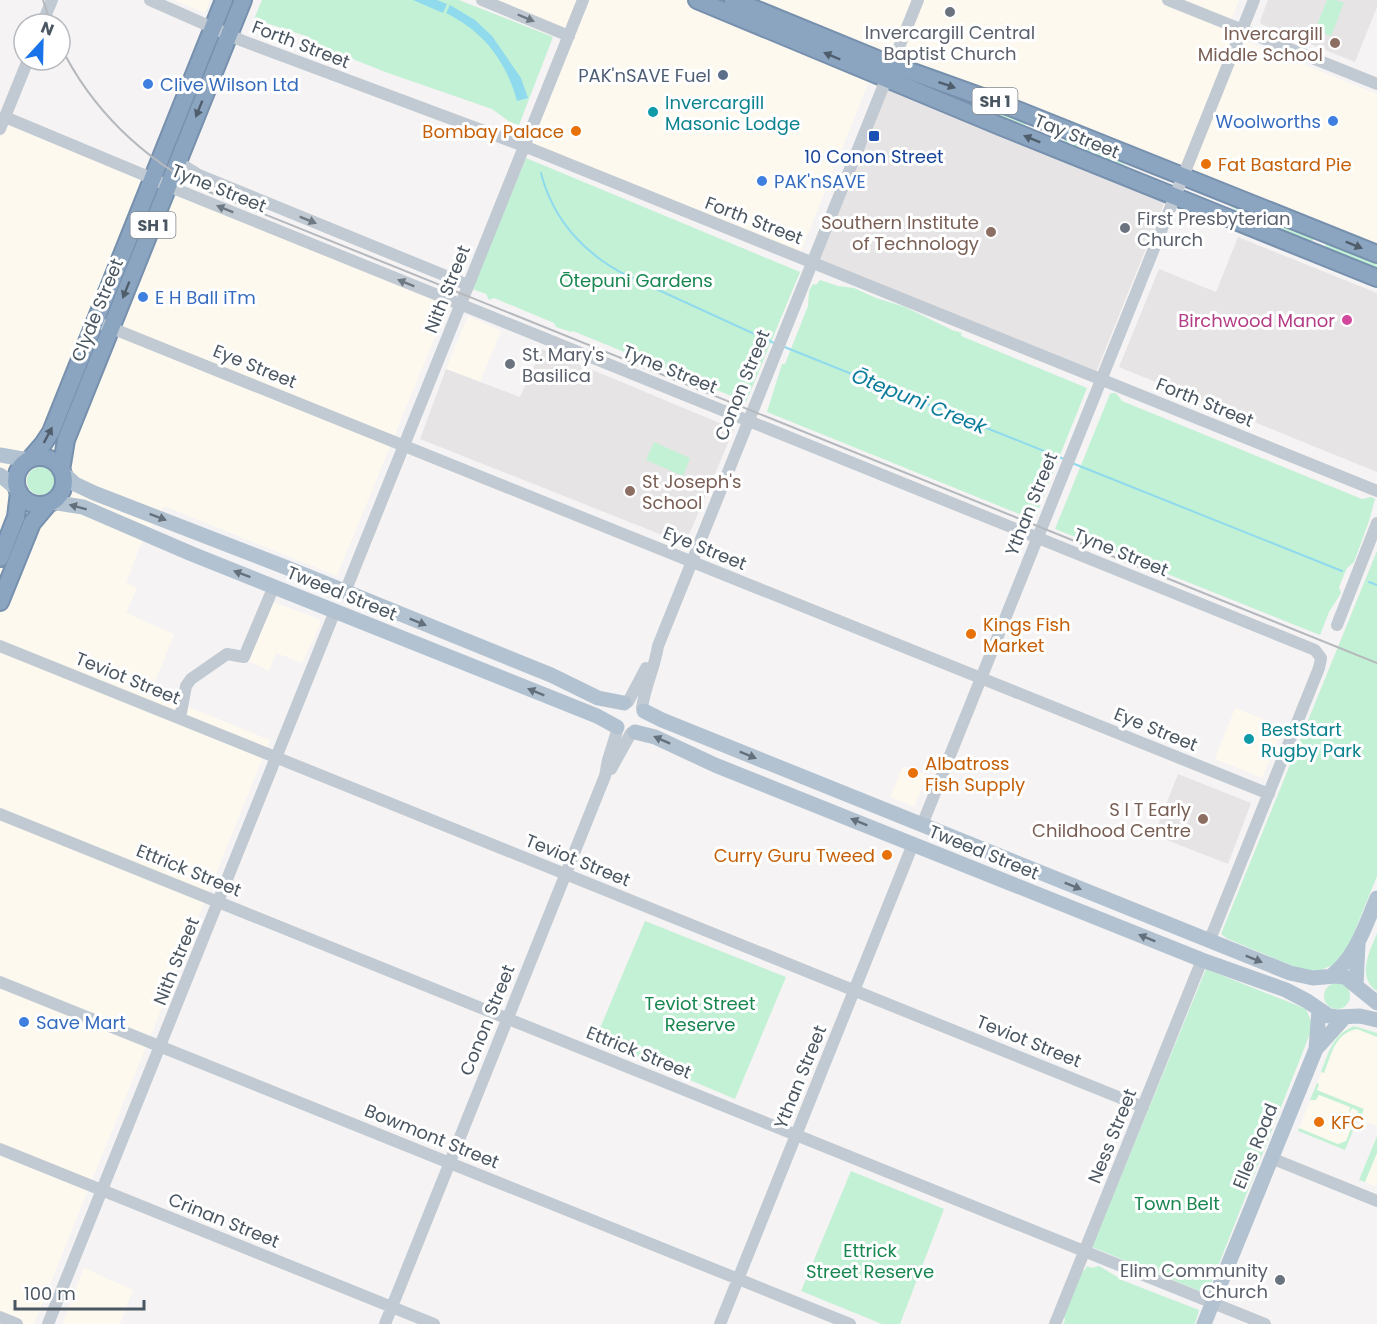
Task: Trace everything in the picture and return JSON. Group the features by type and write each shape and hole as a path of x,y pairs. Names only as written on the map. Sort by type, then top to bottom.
{"highway":[{"name":"Clyde Street","path":"0,558 16,517 18,474 50,434 224,0"},
{"name":"Clyde Street","path":"0,602 33,523 63,489 62,471 66,440 243,0"},
{"name":"Tay Street","path":"697,0 889,71 1010,106 1070,130 1098,142 1148,175 1179,186 1267,233 1377,278"},
{"name":"Tay Street","path":"733,0 1065,151 1323,232 1377,254"},
{"path":"1065,151 1061,137 1065,131 1070,130"},
{"path":"1315,253 1323,232"},
{"path":"30,459 47,458 62,471"},
{"path":"18,491 28,501 50,503"}],"main road":[{"path":"0,455 30,459"},
{"name":"Tweed Street","path":"62,471 75,484 84,489 488,650 574,685 598,698 634,706 921,825 1208,940 1297,975 1313,978 1345,977 1377,1004"},
{"path":"0,475 18,491"},
{"name":"Tweed Street","path":"50,503 83,507 192,554 626,730 655,737 715,765 1209,963 1286,990 1329,1016 1360,1016 1377,1020"},
{"path":"192,554 201,534"},
{"path":"328,585 336,599 335,611"},
{"path":"345,592 345,603 352,618"},
{"path":"480,669 488,650"},
{"name":"Conon Street","path":"634,706 644,724 626,730 614,713 634,706"},
{"path":"905,818 912,834 913,844"},
{"path":"921,825 931,851"},
{"path":"1319,1009 1317,992 1322,983 1341,967 1358,944 1377,898"},
{"path":"1208,940 1204,950 1209,963"},
{"path":"1346,1016 1356,1004 1358,944"},
{"name":"Elles Road","path":"1204,1324 1316,1049 1319,1009"},
{"name":"Elles Road","path":"1316,1049 1346,1016"}],"street":[{"name":"Forth Street","path":"150,0 229,35 524,146 1377,491"},
{"path":"482,0 569,36"},
{"name":"Nith Street","path":"345,592 583,0"},
{"name":"Conon Street","path":"634,706 646,687 656,663 658,646 918,0"},
{"path":"1168,0 1377,84"},
{"name":"Ythan Street","path":"921,825 1254,0"},
{"path":"0,129 23,72"},
{"name":"Tyne Street","path":"5,117 168,186 1313,649 1321,656 1319,668 1269,794"},
{"name":"Tyne Street","path":"178,162 199,175 468,285"},
{"name":"Eye Street","path":"95,321 1269,794"},
{"path":"1337,625 1377,523"},
{"path":"180,718 186,686 191,680 227,654 244,657 274,586"},
{"name":"Nith Street","path":"48,1324 335,611"},
{"name":"Teviot Street","path":"0,646 1143,1107"},
{"name":"Conon Street","path":"385,1324 605,776 615,763 626,730"},
{"path":"1208,940 1269,794"},
{"name":"Ettrick Street","path":"0,814 1265,1324"},
{"name":"Ythan Street","path":"720,1324 913,844"},
{"name":"Ness Street","path":"1055,1324 1143,1107 1209,963"},
{"name":"Bowmont Street","path":"0,982 850,1324"},
{"name":"Crinan Street","path":"0,1149 434,1324"},
{"path":"1271,1158 1377,1201"},
{"path":"0,1317 17,1324"}],"shaded area":[{"path":"174,0 210,0 205,13"},
{"path":"491,0 1239,0 1226,33 1377,94 1377,245 1200,173 881,51 797,261 521,150 568,33"},
{"name":"Invercargill Middle School","path":"1268,0 1377,0 1377,7 1355,62 1261,24"},
{"name":"Southern Institute of Technology","path":"887,89 1165,201 1095,375 816,263"},
{"path":"6,124 448,305 337,576 164,506 140,546 126,583 137,588 126,613 174,634 151,692 270,740 34,1324 0,1324 0,139"},
{"path":"1238,237 1377,293 1377,472 1119,367 1159,269 1216,292"},
{"path":"468,316 501,331 480,382 446,369"},
{"name":"St Joseph's School","path":"542,349 734,429 685,544 420,439 446,369 520,397"},
{"path":"270,601 319,619 320,625 302,663 276,653 269,671 248,661"},
{"path":"1235,708 1283,727 1262,778 1215,759"},
{"path":"903,766 927,775 914,807 890,797"},
{"name":"S I T Early Childhood Centre","path":"1178,774 1251,803 1228,864 1154,835"},
{"path":"1354,1026 1377,1033 1377,1126 1358,1119 1345,1150 1298,1131 1335,1038 1345,1029"},
{"path":"1377,1136 1377,1187 1359,1180"},
{"path":"84,1268 133,1290 120,1324 62,1324"}],"green space":[{"path":"262,0 459,0 553,37 519,125 510,122 492,109 388,73 312,43 309,37 254,19"},
{"path":"1327,0 1344,3 1331,36 1315,30"},
{"path":"908,78 1028,119 1023,130"},
{"path":"1066,136 1095,146 1145,178 1066,143 1064,140"},
{"name":"Ōtepuni Gardens","path":"526,158 800,272 746,402 573,331 556,327 554,323 494,298 489,300 486,294 472,289"},
{"path":"1212,195 1314,236 1312,243 1265,227"},
{"path":"1326,242 1377,259 1377,272 1325,250"},
{"path":"820,280 854,288 905,307 962,333 961,336 1087,388 1034,520 767,412 782,364 785,364 808,306 809,291 813,284 816,285"},
{"path":"1112,393 1116,393 1122,401 1362,499 1371,497 1375,499 1354,562 1347,568 1339,587 1341,593 1329,612 1320,635 1055,529"},
{"path":"654,442 690,458 683,476 646,460"},
{"path":"41,467 51,471 55,481 51,491 41,495 31,491 27,481 31,471"},
{"path":"1377,551 1377,876 1347,950 1336,964 1323,969 1321,974 1305,971 1221,934"},
{"name":"Teviot Street Reserve","path":"645,921 786,977 735,1099 595,1040"},
{"path":"1377,933 1377,991 1367,979 1366,963"},
{"name":"Town Belt","path":"1206,969 1306,1009 1313,1026 1207,1294 1092,1247"},
{"path":"1337,983 1346,987 1350,996 1346,1005 1337,1009 1328,1005 1324,996 1328,987"},
{"path":"1354,1026 1377,1033 1377,1037 1357,1029 1343,1035 1335,1046 1324,1073 1321,1072 1336,1039"},
{"path":"1317,1083 1319,1084 1317,1090 1364,1109 1345,1150 1298,1131 1299,1128 1338,1144 1346,1141 1358,1111 1352,1108 1349,1113 1350,1107 1319,1095 1316,1100 1310,1100"},
{"path":"1377,1136 1377,1153 1365,1182 1359,1180"},
{"name":"Ettrick Street Reserve","path":"851,1171 944,1209 900,1324 882,1324 801,1291"},
{"path":"1087,1266 1092,1268 1099,1266 1124,1281 1199,1310 1195,1324 1063,1324 1065,1320 1063,1314 1080,1272"}],"water":[{"path":"413,0 437,0 447,4 443,13"},
{"path":"450,5 475,20 492,36 521,78 528,98 517,101 507,73 492,49 472,29 446,13"}],"waterway":[{"name":"Ōtepuni Creek","path":"541,173 546,190 562,221 598,258 628,276 774,343"},
{"name":"Ōtepuni Creek","path":"782,346 1064,459"},
{"name":"Ōtepuni Creek","path":"1072,463 1342,571"},
{"name":"Ōtepuni Creek","path":"1369,582 1377,585"}],"railway":[{"path":"43,0 47,12"},
{"path":"72,66 103,111 121,130 161,164 207,191 1377,663"}],"place":[{"name":"Invercargill Central Baptist Church","path":"950,12"},
{"name":"Invercargill Middle School","path":"1335,43"},
{"name":"PAK'nSAVE Fuel","path":"723,75"},
{"name":"Clive Wilson Ltd","path":"148,84"},
{"name":"Invercargill Masonic Lodge","path":"653,112"},
{"name":"Woolworths","path":"1333,121"},
{"name":"Bombay Palace","path":"576,131"},
{"name":"10 Conon Street","path":"874,136"},
{"name":"Fat Bastard Pie","path":"1206,164"},
{"name":"PAK'nSAVE","path":"762,181"},
{"name":"First Presbyterian Church","path":"1125,228"},
{"name":"Southern Institute of Technology","path":"991,232"},
{"name":"E H Ball iTm","path":"143,297"},
{"name":"Birchwood Manor","path":"1347,320"},
{"name":"St. Mary's Basilica","path":"510,364"},
{"name":"St Joseph's School","path":"630,491"},
{"name":"Kings Fish Market","path":"971,634"},
{"name":"BestStart Rugby Park","path":"1249,739"},
{"name":"Albatross Fish Supply","path":"913,773"},
{"name":"S I T Early Childhood Centre","path":"1203,819"},
{"name":"Curry Guru Tweed","path":"887,855"},
{"name":"Save Mart","path":"24,1022"},
{"name":"KFC","path":"1319,1122"},
{"name":"Elim Community Church","path":"1280,1280"}]}
